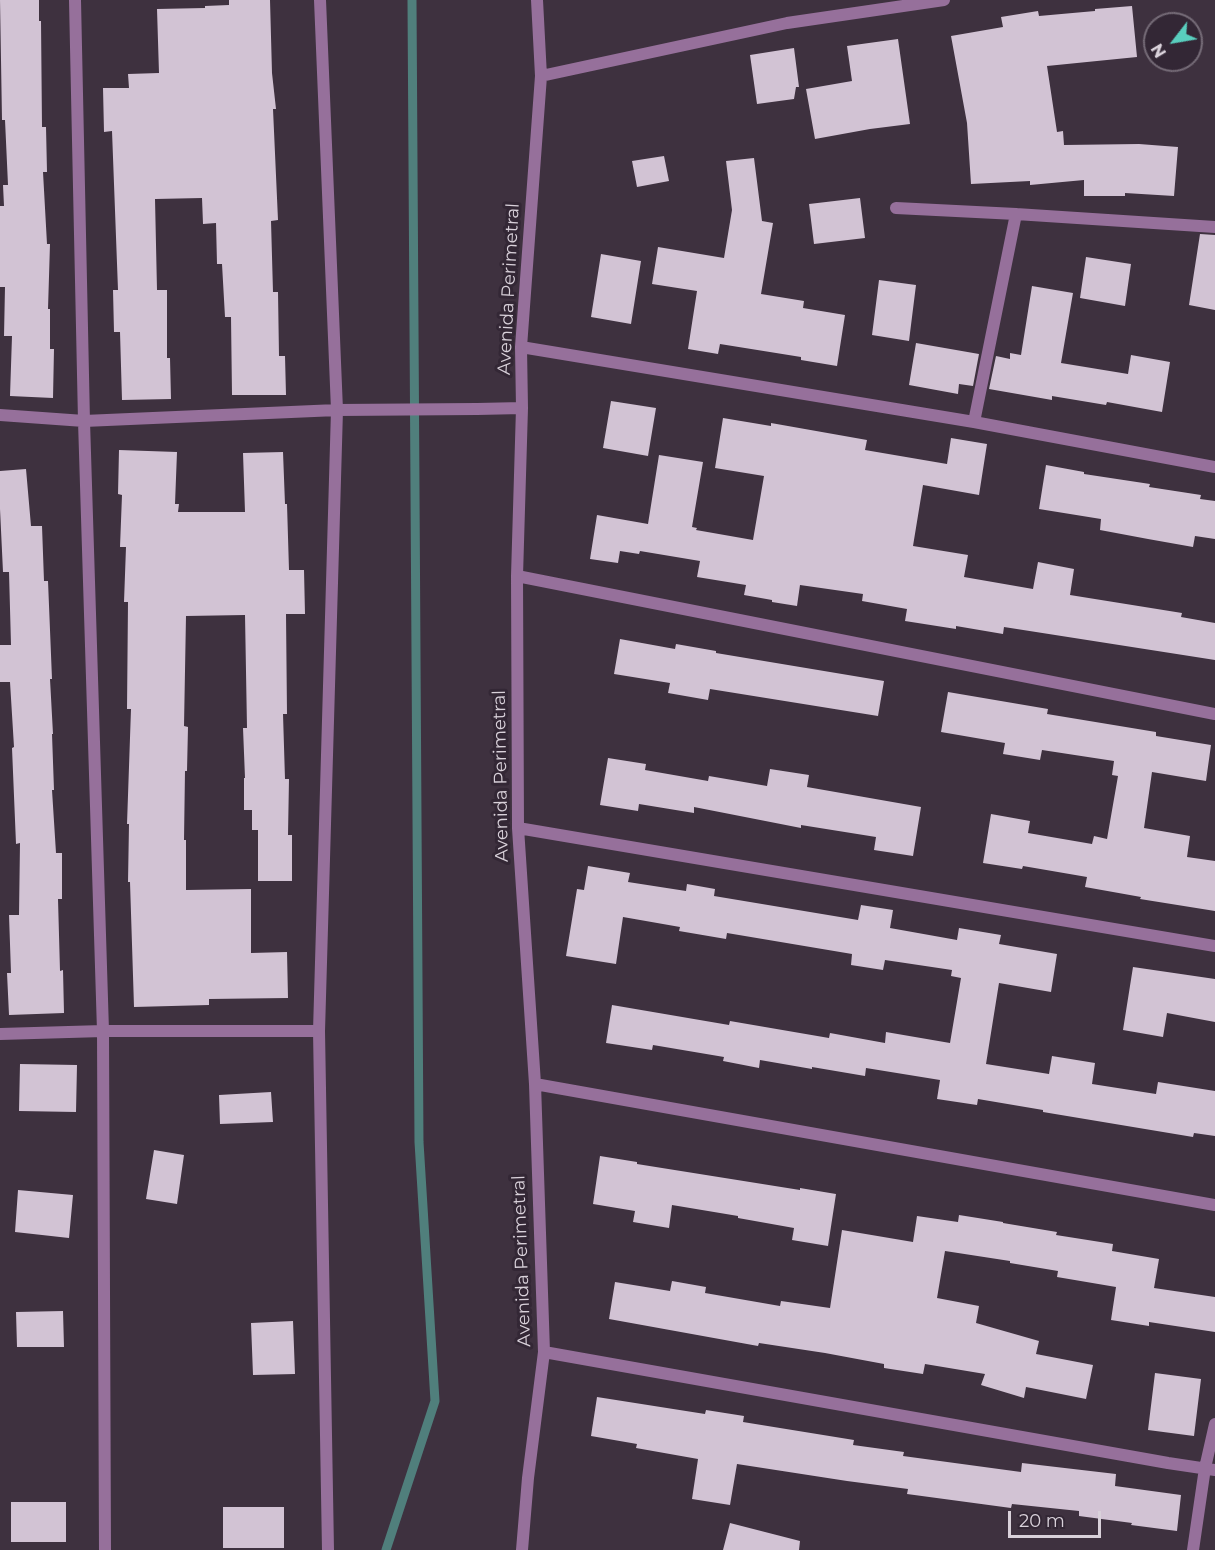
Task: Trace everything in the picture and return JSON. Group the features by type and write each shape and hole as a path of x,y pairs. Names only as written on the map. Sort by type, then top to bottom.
{"street":[{"path":"75,0 84,421 104,1031 105,1550"},
{"path":"321,0 337,410 319,1031 328,1550"},
{"name":"Avenida Perimetral","path":"522,1550 528,1478 544,1352 535,1084 518,828 517,576 522,408 521,347 541,76 537,0"},
{"path":"541,76 788,22 902,3 944,0"},
{"path":"896,208 1215,227"},
{"path":"974,422 1016,214"},
{"path":"521,347 974,422 1215,467"},
{"path":"0,415 84,421 337,410 522,408"},
{"path":"517,576 1215,714"},
{"path":"518,828 1215,946"},
{"path":"0,1034 104,1031 319,1031"},
{"path":"535,1084 1215,1204"},
{"path":"544,1352 1210,1469"},
{"path":"1193,1550 1210,1469 1215,1424"}],"building":[{"path":"0,0 39,0 42,127 46,127 47,172 43,172 47,244 50,244 48,309 50,309 50,349 54,349 53,398 10,396 12,336 4,336 5,287 0,287 0,206 4,206 3,185 8,185 5,120 2,120"},
{"path":"229,0 270,0 272,73 276,109 273,109 278,220 271,221 273,292 278,292 279,356 285,356 286,395 232,395 231,317 225,317 222,264 217,264 216,223 203,224 202,198 155,199 157,290 167,290 167,358 170,358 171,399 122,400 120,332 114,332 113,290 118,290 112,131 104,132 103,88 129,88 128,74 159,73 157,9 229,5"},
{"path":"1132,6 1137,57 1047,66 1057,132 1063,131 1064,145 1139,144 1178,147 1174,196 1125,193 1125,196 1084,196 1084,180 1030,185 1030,181 971,184 967,123 951,36 1003,27 1001,17 1038,11 1039,16"},
{"path":"898,39 910,124 815,139 806,89 852,81 847,46"},
{"path":"794,48 799,87 796,87 794,99 757,104 750,55"},
{"path":"664,156 669,181 637,187 632,161"},
{"path":"754,158 762,221 773,223 761,294 804,301 803,308 845,315 837,366 801,360 801,357 720,344 718,354 688,349 697,291 652,284 658,247 724,258 732,210 726,161"},
{"path":"860,198 865,238 814,244 809,204"},
{"path":"1200,234 1215,235 1215,310 1189,305"},
{"path":"601,254 641,261 631,324 591,317"},
{"path":"1086,257 1131,264 1125,306 1080,298"},
{"path":"879,280 916,285 909,341 872,335"},
{"path":"1032,286 1073,293 1061,363 1128,374 1131,355 1170,362 1162,412 1107,402 1106,405 1052,396 1052,400 989,389 996,356 1010,359 1010,353 1021,355"},
{"path":"916,343 979,354 973,386 959,384 958,394 909,385"},
{"path":"611,401 656,408 648,456 603,448"},
{"path":"723,418 771,426 771,423 867,440 865,450 947,464 951,438 987,444 979,495 923,485 913,546 968,555 964,577 1033,589 1038,562 1074,569 1070,595 1182,613 1181,617 1215,623 1215,660 1004,627 1003,634 905,621 907,609 862,601 863,594 800,585 797,606 772,602 772,600 744,595 746,585 697,577 700,561 640,551 639,554 620,551 618,563 590,559 597,515 648,524 659,455 703,462 692,527 697,528 696,530 753,540 764,476 715,468"},
{"path":"119,450 177,452 175,504 179,504 178,512 245,512 243,453 283,452 289,570 304,570 305,614 286,614 287,714 283,714 285,779 289,779 288,835 292,835 292,881 258,881 258,830 252,830 252,810 244,810 243,728 247,728 245,615 186,616 184,726 188,727 184,840 186,840 186,890 251,889 251,953 287,952 288,998 209,999 209,1005 134,1007 130,882 128,882 129,824 127,824 131,709 127,709 128,602 124,602 126,547 120,547 122,495 118,494"},
{"path":"1046,465 1084,472 1084,474 1150,484 1149,487 1201,495 1200,499 1215,501 1215,539 1195,536 1193,547 1100,530 1101,519 1039,509"},
{"path":"26,469 31,526 42,526 44,581 48,581 52,679 50,679 54,790 52,790 56,853 62,853 62,899 58,899 64,1013 9,1015 7,973 11,973 9,915 19,915 20,843 16,844 10,682 0,682 0,645 11,645 9,572 3,572 0,471"},
{"path":"620,639 675,649 676,644 716,651 716,653 884,681 878,716 710,689 708,700 668,693 670,683 614,674"},
{"path":"948,692 1048,709 1047,714 1156,732 1156,736 1211,745 1206,781 1152,772 1144,828 1190,836 1187,857 1215,861 1215,911 1140,899 1141,897 1085,887 1087,877 1023,866 1022,869 983,863 991,814 1030,821 1028,833 1092,844 1094,836 1107,839 1118,776 1112,775 1114,761 1042,750 1040,760 1003,754 1005,743 941,732"},
{"path":"608,758 646,764 645,770 708,781 709,776 767,786 770,769 809,775 807,787 921,807 913,856 874,850 876,837 801,825 801,828 694,807 694,813 639,804 638,811 600,805"},
{"path":"588,866 630,873 628,882 686,891 687,884 715,889 714,896 858,920 861,905 893,910 890,928 957,940 959,928 1001,935 999,944 1057,954 1051,992 999,983 986,1064 1049,1074 1052,1056 1095,1063 1092,1084 1156,1094 1158,1082 1215,1091 1215,1136 1194,1133 1193,1137 978,1099 977,1105 937,1099 940,1080 866,1068 865,1076 760,1060 759,1068 723,1061 724,1057 653,1045 652,1050 606,1043 612,1005 729,1025 730,1021 829,1038 830,1033 885,1043 886,1032 950,1043 961,978 951,976 952,970 885,960 883,970 851,965 852,954 727,933 726,939 679,931 680,927 623,917 616,964 566,956 577,889 584,890"},
{"path":"1133,967 1215,979 1215,1022 1167,1013 1163,1037 1123,1030"},
{"path":"20,1064 77,1065 76,1112 19,1111"},
{"path":"271,1092 273,1122 220,1124 219,1095"},
{"path":"154,1150 184,1155 177,1204 146,1199"},
{"path":"600,1156 637,1162 637,1164 836,1194 828,1246 792,1240 794,1228 672,1205 669,1228 633,1222 635,1211 593,1204"},
{"path":"18,1190 73,1195 69,1238 15,1232"},
{"path":"959,1215 1113,1244 1112,1251 1159,1259 1154,1288 1215,1297 1215,1332 1149,1322 1149,1326 1111,1320 1116,1287 1057,1277 1058,1271 945,1251 937,1298 979,1306 976,1323 1039,1341 1036,1354 1093,1365 1086,1399 1026,1387 1024,1398 981,1385 985,1374 925,1364 923,1374 884,1368 884,1364 825,1353 759,1343 758,1346 609,1319 615,1282 670,1291 672,1281 706,1287 705,1293 780,1306 781,1301 830,1308 842,1230 913,1242 917,1216 958,1222"},
{"path":"63,1311 64,1347 17,1347 16,1312"},
{"path":"293,1321 295,1374 253,1375 251,1323"},
{"path":"1155,1373 1201,1379 1194,1436 1148,1430"},
{"path":"597,1397 705,1414 706,1410 744,1416 743,1422 854,1440 853,1445 904,1452 903,1456 1021,1472 1022,1463 1116,1474 1115,1486 1181,1495 1177,1531 1079,1516 1079,1511 1012,1504 1011,1508 907,1494 908,1489 737,1464 730,1505 692,1499 698,1459 636,1448 637,1444 591,1436"},
{"path":"11,1502 66,1502 66,1542 11,1542"},
{"path":"223,1507 284,1507 284,1548 223,1548"},
{"path":"730,1523 800,1541 799,1550 723,1550"}],"waterway":[{"path":"386,1550 435,1401 419,1142 412,0"}]}
